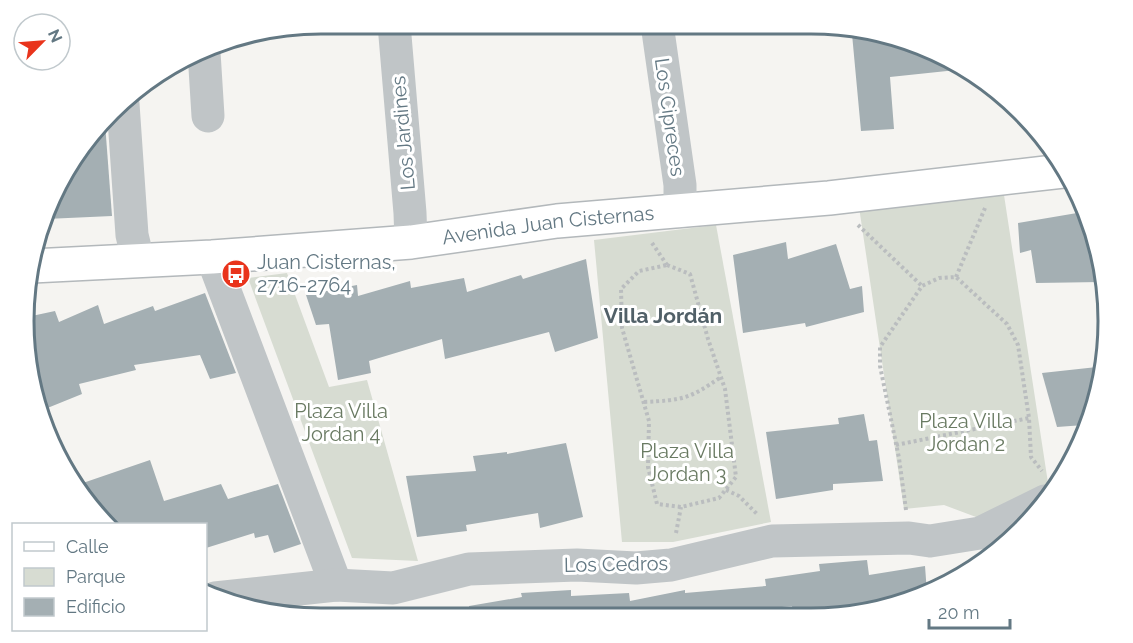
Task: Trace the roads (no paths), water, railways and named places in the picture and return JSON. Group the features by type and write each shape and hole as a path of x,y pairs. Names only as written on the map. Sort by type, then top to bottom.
{"main road":[{"name":"Avenida Juan Cisternas","path":"40,266 212,257 411,242 557,221 829,198 1056,172"}],"street":[{"name":"Los Jardines","path":"395,34 411,242"},
{"name":"Los Cipreces","path":"658,34 680,185 680,211"},
{"path":"204,60 208,116"},
{"path":"124,114 132,235 138,260"},
{"path":"212,257 336,585"},
{"name":"Los Cedros","path":"237,596 336,585 393,588 470,569 577,565 647,567 671,565 772,541 909,538 930,541 980,533 1044,487"}],"place":[{"name":"Juan Cisternas, 2716-2764","path":"236,274"}],"district":[{"name":"Villa Jordán","path":"663,315"}],"park label":[{"name":"Plaza Villa Jordan 4","path":"341,422"},
{"name":"Plaza Villa Jordan 2","path":"966,432"},
{"name":"Plaza Villa Jordan 3","path":"687,462"}]}
